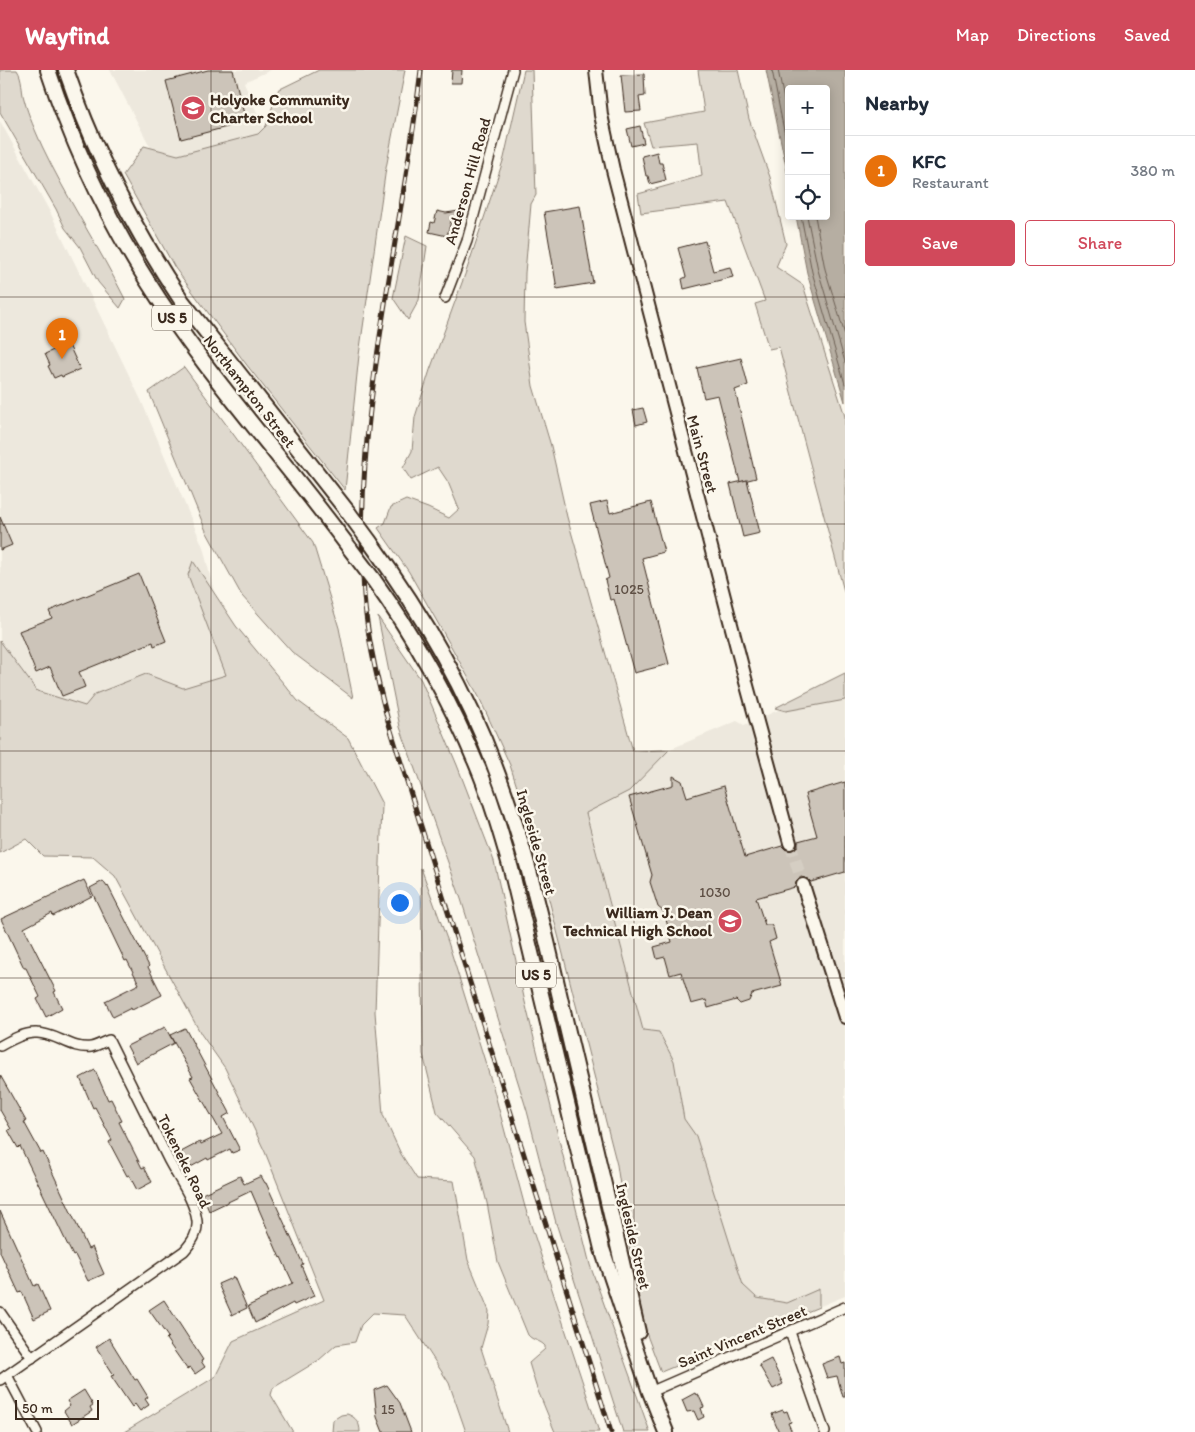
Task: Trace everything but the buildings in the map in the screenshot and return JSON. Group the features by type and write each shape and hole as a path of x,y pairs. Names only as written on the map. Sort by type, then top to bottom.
{"main road":[{"name":"Northampton Street","path":"48,70 65,117 94,186 146,280 194,349 343,538"},
{"name":"Northampton Street","path":"66,70 92,140 112,183 161,270 182,300 348,512"},
{"name":"Main Street","path":"596,70 601,114 612,170 790,843"},
{"name":"Ingleside Street","path":"348,512 399,581 441,650 476,720 510,807 542,922 641,1344 650,1392"},
{"name":"Ingleside Street","path":"343,538 397,614 437,683 481,775 512,869 602,1249 650,1392 666,1432"},
{"path":"803,885 845,1017"}],"street":[{"name":"Anderson Hill Road","path":"445,298 467,242 513,70"},
{"name":"Tokeneke Road","path":"0,1046 36,1032 49,1034 82,1047 90,1047 109,1040 170,1164 187,1194 196,1215 197,1223 194,1238 184,1251 3,1378"},
{"name":"Saint Vincent Street","path":"650,1392 845,1307"},
{"path":"0,1312 32,1358"},
{"path":"790,1332 825,1432"},
{"path":"3,1378 37,1432"}],"shaded area":[{"path":"0,70 17,70 19,73 23,96 42,146 125,299 120,308 98,282 80,247 65,228 0,112"},
{"name":"Holyoke Community Charter School","path":"110,70 271,70 244,82 266,134 166,177"},
{"path":"319,70 405,70 386,168 359,355 345,490 246,364 175,268 123,175 144,146 178,155 258,134 266,126 278,90"},
{"path":"524,70 532,70 536,195 531,204 525,273 524,322 533,386 551,446 567,517 633,751 669,750 629,791 586,813 643,1030 659,1032 674,1061 684,1119 696,1136 743,1285 757,1298 787,1303 819,1289 819,1307 661,1372 645,1330 632,1265 617,1165 534,841 510,765 479,697 452,648 409,572 378,528 385,523 391,507 406,500 449,518 459,509 448,482 438,467 411,480 403,468 412,451 415,417 430,370 467,269 504,158"},
{"path":"698,70 738,70 749,119 770,177 786,244 776,267 803,285 844,413 845,595 779,347 769,349 755,304 765,301 728,202 641,213 638,194 702,176 698,142 651,146 644,123 704,112"},
{"path":"0,121 50,212 141,400 203,547 235,677 64,727 0,641"},
{"path":"406,236 427,246 419,300 408,320 393,298"},
{"path":"184,367 313,543 339,628 353,698 292,652 242,596 206,531 149,392"},
{"path":"193,561 236,626 298,701 348,738 382,804 375,1012 383,1115 401,1154 417,1179 454,1181 468,1260 489,1311 488,1324 481,1348 508,1432 466,1432 449,1383 405,1315 373,1313 361,1325 355,1342 336,1345 319,1360 273,1388 271,1395 293,1432 124,1432 215,1377 233,1341 324,1300 265,1152 225,1068 201,1034 115,876 93,857 43,856 26,839 0,853 0,641 37,691 85,706 95,694 146,674 183,688 226,675 188,575"},
{"path":"378,617 421,680 457,765 494,861 525,1002 590,1265 650,1432 623,1432 556,1223 527,1111 461,899 400,727"},
{"path":"845,673 845,700 786,711 775,708"},
{"name":"William J. Dean Technical High School","path":"845,681 845,1296 661,1372 646,1312 645,1037 580,787 737,721 744,725"},
{"path":"421,868 448,942 493,1087 525,1207 599,1432 555,1432 536,1386 529,1363 545,1349 545,1346 528,1335 498,1262 487,1203 475,1156 437,1112 423,1054"},
{"path":"347,1414 357,1421 360,1432 332,1432 333,1420"}],"water":[{"path":"766,70 845,70 845,402 807,273 797,220 830,220 830,85 785,85 785,162"}],"tunnel":[{"path":"790,843 803,885"}],"railway":[{"path":"421,70 371,398 365,463 362,529 367,627 388,721 611,1432"}],"place":[{"name":"Holyoke Community Charter School","path":"193,108"},
{"name":"KFC","path":"62,359"},
{"name":"William J. Dean Technical High School","path":"730,921"}]}
